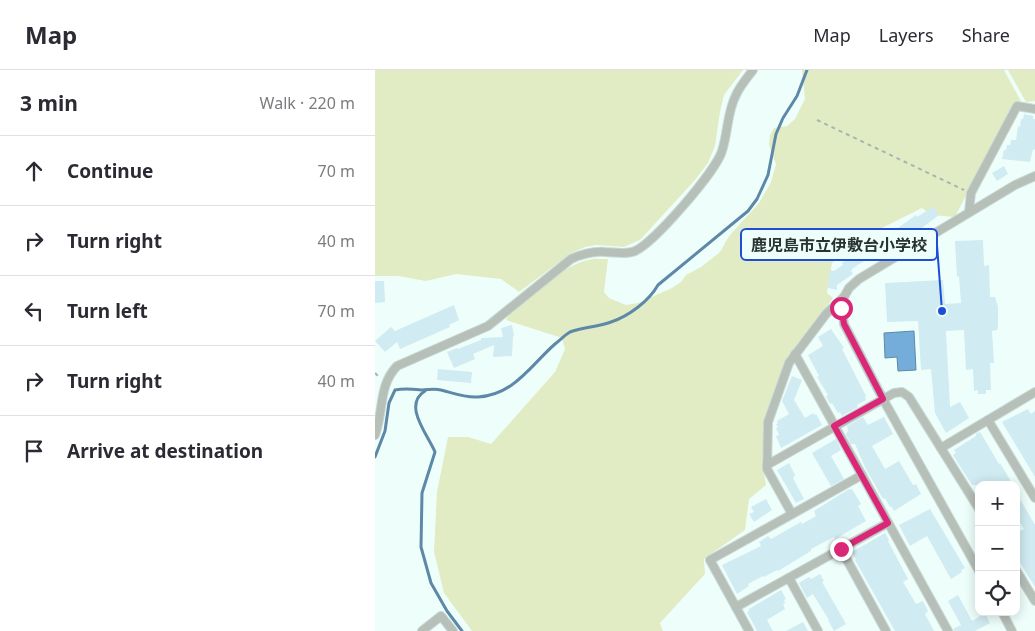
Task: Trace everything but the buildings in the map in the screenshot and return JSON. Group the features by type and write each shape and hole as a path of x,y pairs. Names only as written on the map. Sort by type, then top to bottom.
{"street":[{"path":"375,435 389,374 397,366 488,326 571,259 583,254 604,252 626,254 636,251 650,240 707,177 716,163 722,151 735,96 753,70"},
{"path":"969,212 971,193 1017,106 1035,108"},
{"path":"975,564 883,399 844,324 841,308 849,288 859,279 1015,185 1035,176"},
{"path":"792,514 767,469 768,422 789,363 826,314 844,297"},
{"path":"795,354 948,631"},
{"path":"767,465 894,393 901,392 909,397 975,503"},
{"path":"941,448 1035,392"},
{"path":"988,420 1035,498"},
{"path":"749,631 710,560 862,475"},
{"path":"736,607 888,523"},
{"path":"841,549 886,631"},
{"path":"1017,571 1035,601"},
{"path":"789,578 818,631"},
{"path":"421,631 441,616 453,631"},
{"path":"1004,616 1012,631"}],"path":[{"path":"817,120 971,193"}],"green space":[{"path":"375,70 743,70 724,95 715,146 708,163 695,180 640,240 624,247 596,245 585,247 570,254 519,292 501,279 456,274 426,281 398,276 375,276"},
{"path":"802,70 1004,70 1023,105 1000,129 955,217 931,215 922,208 880,229 832,263 827,293 833,298 803,338 782,377 765,421 762,460 766,485 749,499 745,530 704,559 705,574 660,623 663,631 472,631 444,593 434,552 437,492 448,437 468,437 491,444 555,372 565,349 562,338 506,320 510,314 537,291 568,268 578,263 595,259 608,259 604,292 609,298 626,305 638,303 672,288 681,282 686,275 701,267 720,252 729,236 759,203 771,182 776,164 769,145 770,135 774,128 787,126 795,119 805,99"},
{"path":"1008,70 1035,70 1035,101 1026,102"}],"water":[{"path":"914,331 916,370 898,371 897,357 885,358 884,333"}],"waterway":[{"path":"375,457 385,431 389,403 395,390 436,389 473,397 491,395 502,391 521,378 555,344 570,332 611,322 625,316 638,307 658,285 748,211 757,199 768,175 776,134 783,118 797,96 807,70"},
{"path":"425,391 419,397 416,404 416,412 435,452 422,493 421,547 431,583 447,611 462,631"}],"place":[{"name":"鹿児島市立伊敷台小学校","path":"942,311"}],"route":[{"path":"841,308 844,324 883,399 834,426 888,523 841,549"}]}
